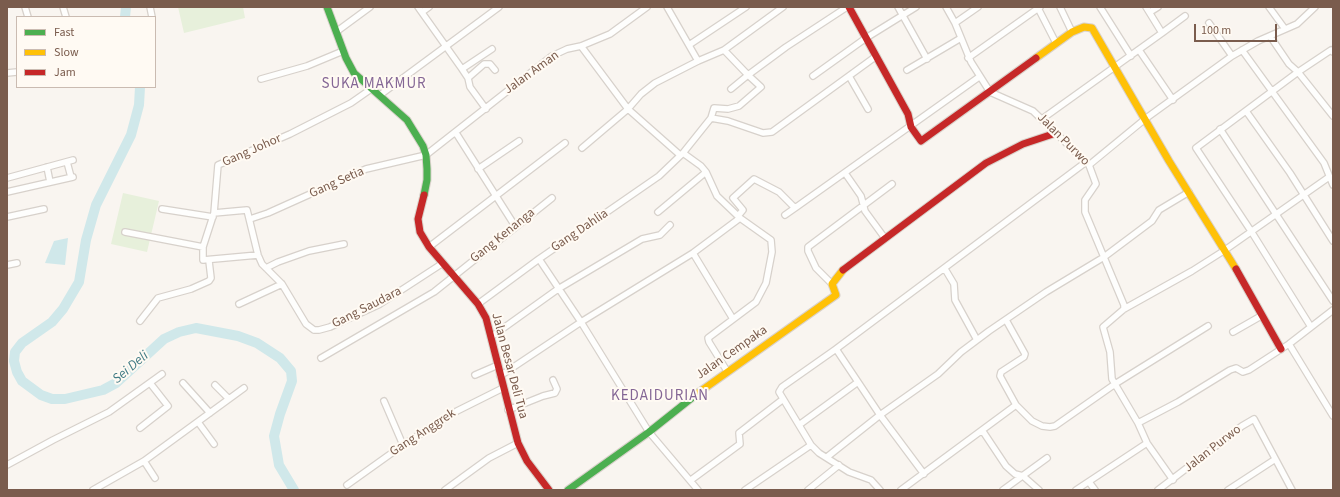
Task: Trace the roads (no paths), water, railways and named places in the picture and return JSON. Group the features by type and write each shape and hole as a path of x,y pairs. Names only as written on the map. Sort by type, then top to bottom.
{"street":[{"name":"Jalan Besar Deli Tua","path":"327,7 343,51 354,73 407,120 426,155 427,180 418,224 420,232 430,247 478,304 486,318 508,410 518,443 527,461 546,489"},
{"path":"336,32 370,7"},
{"path":"429,7 420,10 446,45 468,78 470,87 486,109"},
{"path":"380,95 499,7"},
{"name":"Jalan Aman","path":"426,155 456,133 552,56 567,49 581,46 610,34 647,7"},
{"path":"668,7 698,61"},
{"path":"689,45 746,7"},
{"path":"582,148 628,109 641,94 655,83 698,61 724,50 782,7"},
{"path":"731,89 786,46 848,7 908,114 911,127 922,141 1072,32 1084,26 1092,28 1113,67 1188,192 1225,250 1281,350"},
{"path":"898,7 927,59"},
{"path":"813,76 866,38 916,7"},
{"path":"946,7 955,23 968,58 990,92"},
{"path":"955,23 978,7"},
{"path":"1060,7 1072,32"},
{"path":"1100,7 1131,56"},
{"path":"1158,7 1148,10 1162,33"},
{"path":"1269,7 1285,29"},
{"path":"880,490 871,480 856,475 818,453 811,445 782,400 779,392 782,386 836,349 945,269 1006,221 1088,164 1145,119 1232,56 1297,24 1314,7"},
{"path":"968,58 1039,8 1056,43"},
{"path":"1042,119 1185,16"},
{"path":"1209,23 1232,56"},
{"path":"1270,36 1289,64 1298,72 1333,116"},
{"path":"906,70 961,38"},
{"path":"581,46 628,109 681,154 701,166 706,172 717,196 739,217 771,240 772,252 766,283 762,293 754,304 708,339 727,371"},
{"path":"462,69 492,48"},
{"path":"724,50 748,75"},
{"path":"1139,50 1173,100"},
{"path":"1242,50 1324,163 1333,185"},
{"path":"1310,327 1251,231 1196,149 1198,145 1246,112 1298,72 1332,50"},
{"path":"261,79 307,66 343,51"},
{"path":"711,118 728,121 763,132 772,132 875,57"},
{"path":"468,78 484,64 490,64 494,70"},
{"name":"Gang Dahlia","path":"478,304 539,259 641,190 659,176 681,154 711,118 714,108 728,109 739,106 760,90 760,85 748,75"},
{"path":"849,76 868,109"},
{"path":"784,215 911,127 979,77"},
{"name":"Gang Johor","path":"140,321 158,298 191,289 209,281 211,278 203,247 213,215 218,167 220,164 290,134 351,103 371,89"},
{"name":"Jalan Purwo","path":"990,92 1033,111 1088,164 1096,184 1085,200 1084,207 1124,305 1124,309 1103,327 1110,352 1110,375 1138,423 1147,443 1173,480"},
{"path":"1246,112 1290,173 1333,241"},
{"path":"1220,129 1333,301"},
{"path":"456,133 515,226"},
{"path":"892,184 864,207 808,247 808,251 816,268 832,284 840,272 884,237 943,197 986,163 1023,144 1036,141 1056,133"},
{"path":"478,169 519,141"},
{"path":"430,247 565,143"},
{"name":"Gang Setia","path":"250,219 268,213 366,169 426,155"},
{"path":"7,178 70,161 72,177 7,192"},
{"path":"47,167 50,182"},
{"path":"658,212 706,172"},
{"path":"845,173 861,196 865,211 884,237"},
{"path":"1124,309 1188,274 1330,177"},
{"path":"500,376 581,322 693,253 739,217 743,210 733,198 755,178 779,192 795,208"},
{"path":"827,457 880,415 938,374 977,340 1046,292 1104,257 1152,221 1159,210 1188,192"},
{"name":"Gang Kenanga","path":"321,358 416,303 455,275 552,198"},
{"path":"7,217 44,209"},
{"path":"162,209 213,215 244,209 247,210 250,219"},
{"name":"Gang Saudara","path":"250,219 258,255 266,268 282,284 306,324 311,329 319,330 380,304 443,263"},
{"path":"492,338 558,289 642,239 660,234 670,225"},
{"path":"125,232 203,247"},
{"path":"266,268 309,251 344,244"},
{"path":"693,253 733,319"},
{"path":"206,260 258,255"},
{"path":"539,259 581,322 649,432 698,490"},
{"path":"7,265 17,263"},
{"path":"945,269 954,284 955,300 977,340"},
{"path":"239,304 282,284"},
{"name":"Jalan Cempaka","path":"568,490 618,452 649,432 727,371 836,295 832,284"},
{"path":"1138,423 1178,402 1230,370 1236,368 1243,372 1247,371 1281,350 1333,310"},
{"path":"1233,332 1261,316"},
{"path":"1006,320 1025,354 1000,375 1016,404 1032,421 1042,426 1050,427 1055,426 1115,384 1208,326"},
{"path":"1289,344 1333,416"},
{"path":"836,349 880,415 924,474"},
{"path":"475,375 498,365"},
{"path":"7,465 109,412 162,374"},
{"path":"508,410 543,396 555,393 557,389 553,380"},
{"path":"799,425 858,382"},
{"path":"140,428 168,406 150,383"},
{"path":"183,383 210,412"},
{"path":"215,385 229,399"},
{"path":"93,490 144,461 244,388"},
{"name":"Gang Anggrek","path":"347,485 403,445 457,411 503,388"},
{"path":"690,480 740,444 741,441 738,433 782,400"},
{"path":"384,401 403,445"},
{"path":"901,490 1016,404"},
{"name":"Jalan Purwo","path":"1158,490 1242,426 1254,419 1274,460"},
{"path":"198,422 214,444"},
{"path":"982,430 1006,466 1015,474 1023,476 1040,490"},
{"path":"445,490 489,458 518,443"},
{"path":"1076,490 1147,443"},
{"path":"745,490 811,445"},
{"path":"1003,490 1047,458"},
{"path":"1228,490 1274,460 1279,463 1292,490"},
{"path":"144,461 155,478"},
{"path":"808,490 839,465"},
{"path":"1089,482 1095,490"}],"water":[{"path":"68,238 65,265 45,263 54,241"}],"waterway":[{"name":"Sei Deli","path":"125,16 126,7"},
{"name":"Sei Deli","path":"140,88 139,105 131,135 96,205 86,240 79,282 63,309 52,322 22,343 15,352 14,361 17,372 22,381 41,395 52,399 65,399 103,390 116,383 164,339 179,332 196,328 238,336 257,343 280,358 291,371 292,381 274,436 279,465 294,490"}],"district":[{"name":"SUKA MAKMUR","path":"374,85"},
{"name":"KEDAIDURIAN","path":"660,397"}]}
